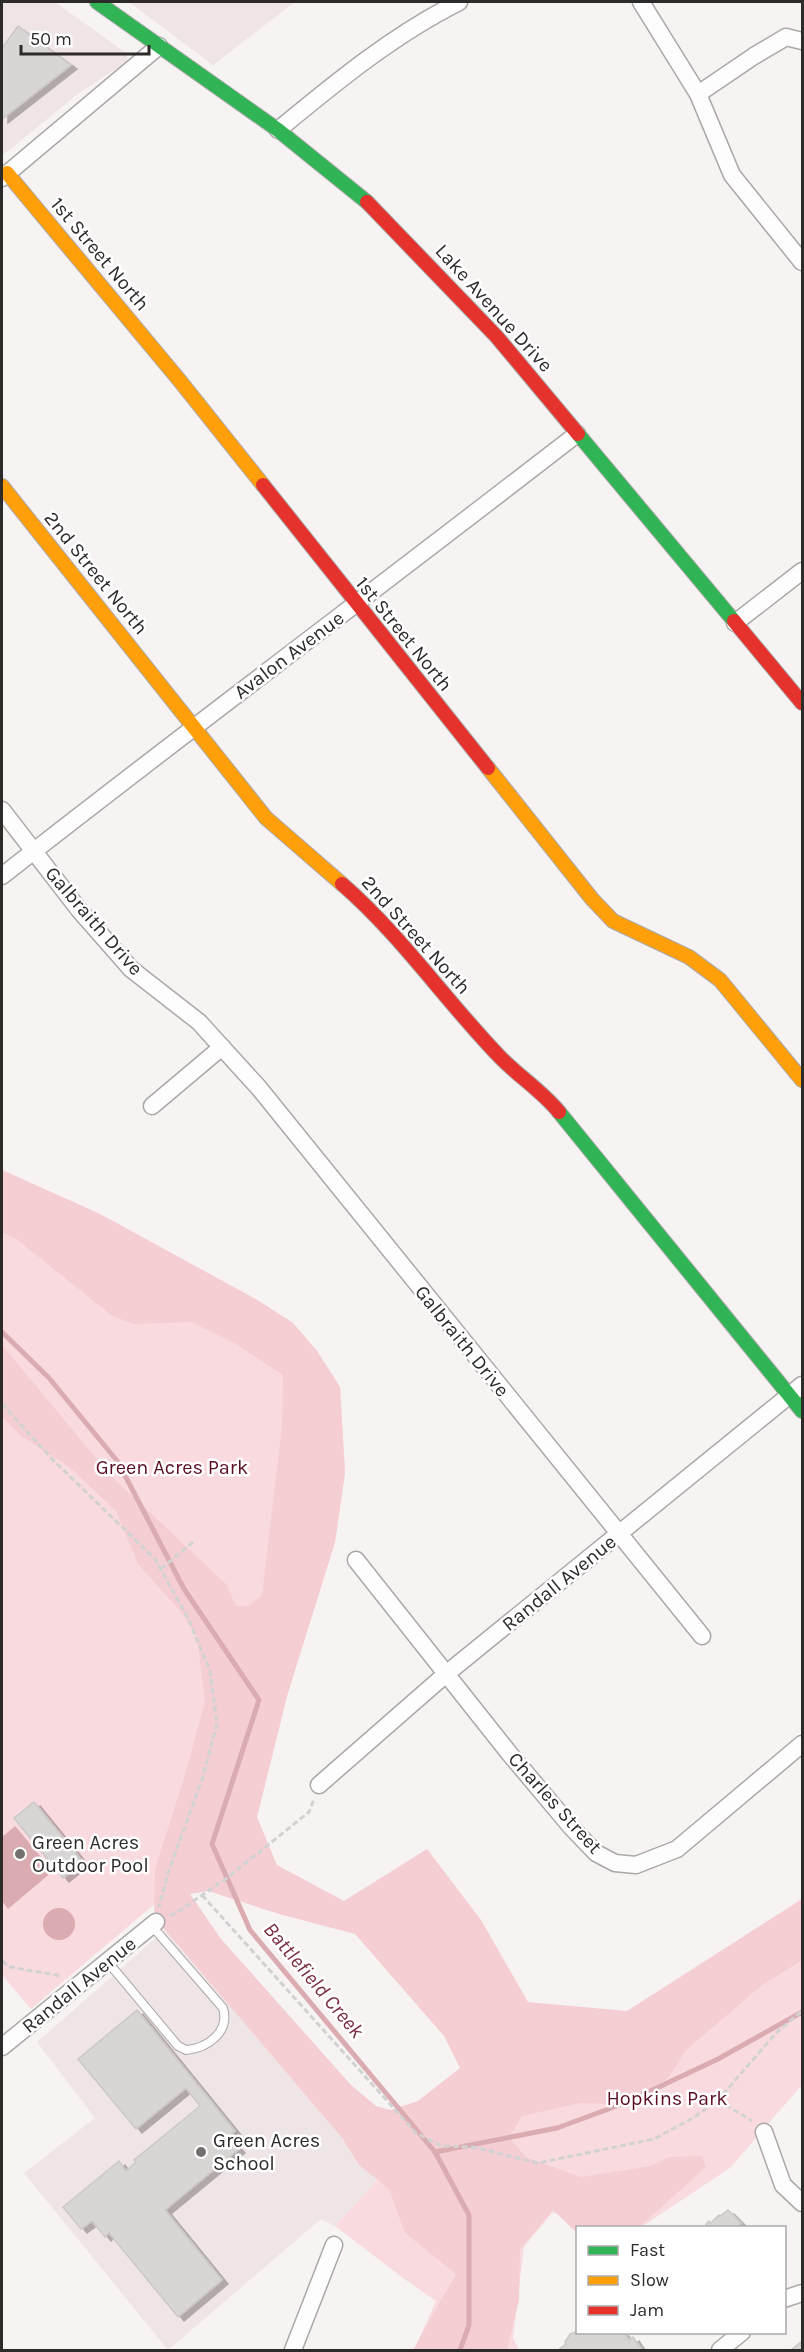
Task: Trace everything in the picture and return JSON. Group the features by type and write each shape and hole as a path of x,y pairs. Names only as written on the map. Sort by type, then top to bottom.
{"street":[{"name":"Lake Avenue Drive","path":"98,2 278,130 375,209 497,337 802,703"},
{"path":"278,130 428,17 459,2"},
{"path":"641,2 698,94 732,175 802,262"},
{"path":"698,94 786,37 802,41"},
{"path":"4,175 159,46"},
{"name":"1st Street North","path":"4,175 180,381 592,899 613,921 689,957 720,980 802,1080"},
{"name":"Avalon Avenue","path":"2,876 194,726 356,605 577,434"},
{"name":"2nd Street North","path":"2,486 266,818 369,907 487,1042 550,1101 796,1390 802,1411"},
{"path":"735,623 802,571"},
{"name":"Galbraith Drive","path":"2,810 80,911 131,969 200,1022 259,1088 618,1535 702,1636"},
{"path":"152,1106 222,1047"},
{"name":"Randall Avenue","path":"319,1785 446,1674 796,1390"},
{"name":"Charles Street","path":"356,1560 572,1828 596,1853 615,1863 636,1866 677,1849 802,1743"},
{"name":"Randall Avenue","path":"2,2048 153,1924"},
{"path":"764,2132 783,2185 802,2203"},
{"path":"293,2350 334,2245"},
{"path":"786,2298 802,2293"},
{"path":"720,2350 740,2334"}],"lane":[{"path":"107,1961 178,2046 186,2050 205,2045 215,2037 224,2025 226,2017 223,2008 153,1924"}],"path":[{"path":"2,1404 53,1460 154,1558 188,1618 210,1671 217,1724 202,1780 168,1873 153,1924"},
{"path":"160,1569 193,1542"},
{"path":"153,1924 179,1911 202,1895 309,1812 319,1785"},
{"path":"202,1895 416,2133 442,2146 473,2147 538,2163 654,2139 693,2118 718,2100 777,2032 802,2011"},
{"path":"2,1961 10,1966 84,1980"},
{"path":"718,2100 752,2121 764,2132"}],"shaded area":[{"path":"2,2 55,2 126,53 128,61 79,93 2,156"},
{"path":"129,2 295,2 213,65"},
{"path":"2,1170 100,1214 259,1301 293,1323 317,1351 340,1387 345,1473 335,1542 287,1696 257,1817 277,1865 344,1901 427,1849 481,1920 528,2002 627,2011 802,1899 802,1960 761,1986 686,2050 668,2078 630,2105 581,2103 522,2116 509,2138 527,2158 581,2177 651,2166 669,2157 702,2156 706,2167 640,2226 576,2226 576,2232 553,2210 520,2249 519,2300 507,2350 413,2350 456,2274 405,2233 389,2189 359,2165 342,2138 154,1917 155,1869 185,1775 205,1701 197,1637 181,1612 138,1564 116,1511 69,1467 21,1436 2,1417 2,1345 110,1475 226,1584 236,1606 249,1606 262,1595 282,1426 283,1375 234,1343 191,1322 133,1324 111,1315 15,1238 2,1232","holes":["208,1891 279,1914 355,1934 444,2036 460,2068 418,2101 390,2110 376,2106 351,2085 221,1939 190,1894"]},
{"name":"Green Acres Outdoor Pool","path":"15,1826 53,1871 8,1909 2,1901 2,1837"},
{"path":"59,1908 70,1913 75,1924 70,1935 59,1940 48,1935 43,1924 48,1913"},
{"name":"Green Acres School","path":"165,1930 342,2138 359,2165 378,2180 335,2226 321,2219 168,2350 24,2173 95,2118 37,2042"}],"green space":[{"name":"Green Acres Park","path":"2,1170 100,1214 259,1301 293,1323 317,1351 340,1387 345,1473 335,1542 287,1696 257,1817 31,2009 2,1975"},
{"name":"Hopkins Park","path":"802,1899 802,2085 730,2168 643,2226 552,2213 524,2247 513,2338 519,2350 414,2350 436,2301 335,2226 470,2080 522,2090"}],"building":[{"path":"18,26 71,65 2,119 2,48"},
{"path":"34,1802 83,1862 63,1878 14,1818"},
{"path":"137,2010 235,2131 228,2137 239,2149 165,2210 222,2280 178,2317 109,2233 105,2237 92,2221 81,2229 63,2207 119,2161 126,2171 136,2162 134,2160 200,2106 186,2088 136,2129 78,2059"},
{"path":"728,2210 741,2223 740,2226 706,2226 709,2221 711,2223"},
{"path":"576,2332 576,2334 624,2334 629,2340 633,2337 642,2350 558,2350 566,2344 570,2334"},
{"path":"802,2341 802,2350 791,2350"}],"waterway":[{"name":"Battlefield Creek","path":"2,1332 49,1378 118,1462 184,1589 259,1700 212,1844 250,1930 435,2152 469,2215 469,2325 460,2350"},
{"path":"435,2152 557,2128 625,2103 718,2059 802,2012"}],"traffic: fast":[{"path":"97,2 278,130 367,202"},
{"path":"578,434 734,621"},
{"path":"559,1112 802,1411"}],"traffic: slow":[{"path":"7,173 180,381 263,485"},
{"path":"2,486 266,818 342,884"},
{"path":"488,768 592,899 613,921 689,957 720,980 802,1080"}],"traffic: jam":[{"path":"367,202 497,337 578,434"},
{"path":"263,485 488,768"},
{"path":"734,621 802,703"},
{"path":"342,884 384,925 479,1035 559,1112"}],"place":[{"name":"Green Acres Outdoor Pool","path":"20,1854"},
{"name":"Green Acres School","path":"201,2152"}]}
